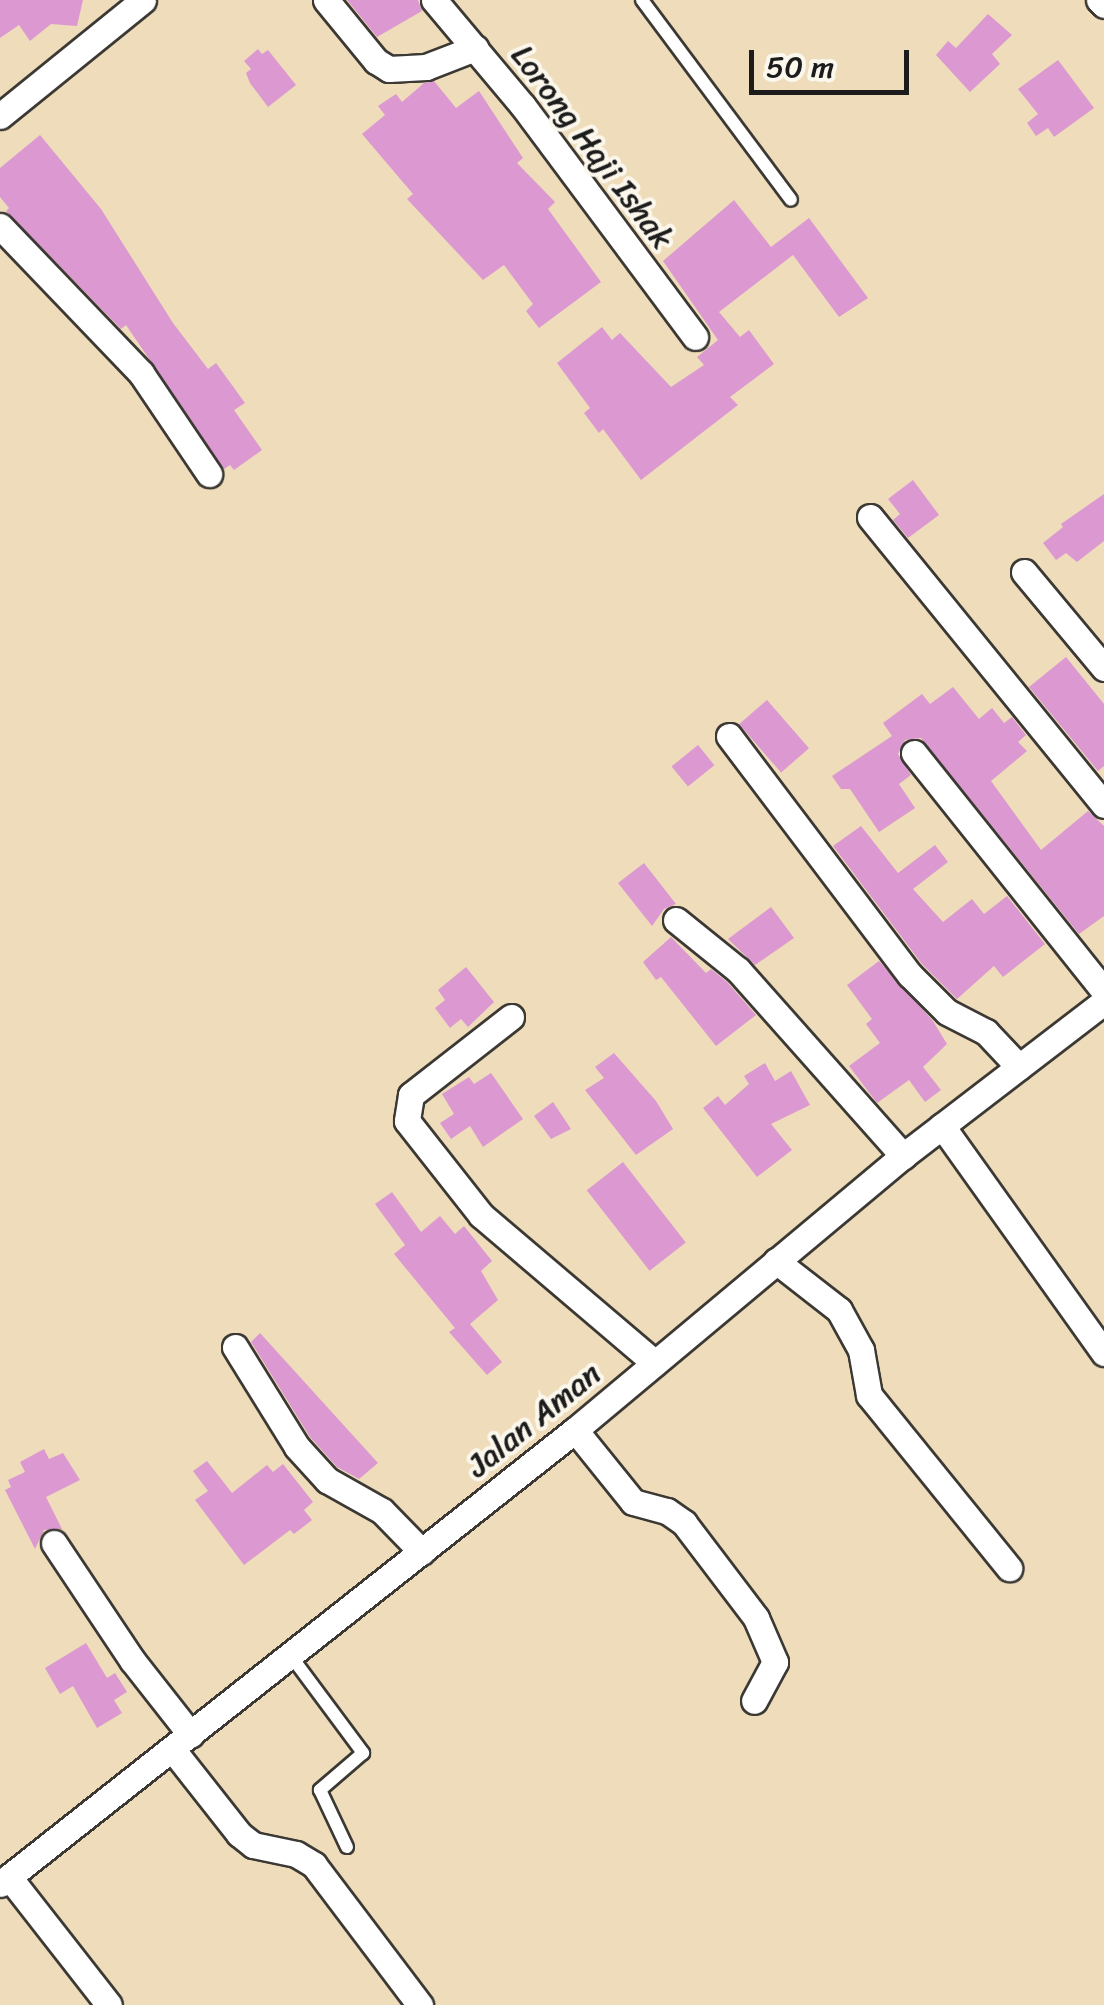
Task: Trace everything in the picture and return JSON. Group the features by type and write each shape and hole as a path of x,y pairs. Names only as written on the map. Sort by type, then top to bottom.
{"street":[{"path":"0,116 144,0"},
{"path":"326,0 376,61 389,69 426,67 474,48"},
{"name":"Lorong Haji Ishak","path":"434,0 694,338"},
{"path":"0,226 141,373 209,474"},
{"path":"870,518 1104,805"},
{"path":"1024,572 1104,668"},
{"path":"729,736 910,975 947,1012 986,1032 1019,1067"},
{"path":"914,753 1101,991"},
{"path":"676,920 738,970 903,1156"},
{"name":"Jalan Aman","path":"4,1881 575,1430 903,1156 1019,1067 1101,991"},
{"path":"510,1016 411,1094 408,1122 430,1156 481,1215 654,1363"},
{"path":"942,1126 1104,1352"},
{"path":"776,1261 839,1310 853,1328 869,1395 1008,1568"},
{"path":"235,1346 273,1415 307,1458 327,1480 382,1512 422,1552"},
{"path":"575,1430 633,1502 666,1511 684,1523 756,1618 775,1662 754,1701"},
{"path":"54,1543 240,1834 253,1845 296,1854 314,1865 420,2005"},
{"path":"4,1881 109,2005"}],"lane":[{"path":"642,0 792,200"},
{"path":"291,1656 363,1754 320,1790 347,1847"}],"building":[{"path":"0,0 83,0 77,26 51,24 30,41 19,25 0,38"},
{"path":"347,0 418,0 422,11 377,37"},
{"path":"988,14 1012,35 992,54 1000,64 970,92 936,55 948,41 956,48"},
{"path":"258,49 262,54 268,50 296,85 268,107 246,73 251,69 244,61"},
{"path":"1058,60 1094,108 1054,137 1048,128 1036,136 1027,123 1038,114 1018,89"},
{"path":"434,81 456,108 479,91 523,158 517,163 555,202 548,209 601,282 539,328 526,311 533,304 504,265 483,280 407,199 413,194 362,134 385,115 378,106 396,94 402,102 424,83"},
{"path":"40,135 101,209 173,323 208,369 216,363 245,403 234,410 262,450 234,470 230,465 224,469 126,325 121,329 6,211 9,208 0,197 0,168"},
{"path":"734,200 771,247 809,218 868,298 839,317 793,255 719,312 740,337 749,330 774,364 730,397 738,405 641,480 603,429 599,433 584,413 590,408 557,363 602,327 612,340 620,333 671,387 704,365 697,357 718,340 663,261"},
{"path":"913,480 939,515 908,538 893,520 900,514 888,499"},
{"path":"1104,494 1104,541 1077,562 1066,553 1056,560 1043,543 1063,527 1061,524"},
{"path":"1066,657 1104,704 1104,766 1098,771 1029,687"},
{"path":"953,687 979,719 992,708 1004,723 1012,717 1026,735 1018,742 1027,751 991,781 1041,850 1088,811 1104,826 1104,916 1079,934 921,738 905,740 898,754 911,775 899,784 915,808 879,832 850,789 841,789 832,776 892,736 883,723 922,694 930,704"},
{"path":"767,700 809,748 781,773 739,724"},
{"path":"698,745 714,765 688,787 672,766"},
{"path":"861,826 898,873 935,845 948,862 913,889 943,922 972,899 984,914 1007,896 1045,944 1003,977 994,966 957,999 922,964 833,846"},
{"path":"644,863 676,904 664,909 652,926 618,883"},
{"path":"771,907 794,938 755,965 728,939"},
{"path":"671,937 706,973 711,969 727,982 756,1015 716,1046 661,977 656,980 643,962"},
{"path":"879,961 933,1021 947,1044 923,1067 941,1090 925,1102 909,1080 877,1103 849,1066 880,1043 866,1024 872,1019 847,985"},
{"path":"466,967 494,1002 468,1027 461,1019 450,1028 435,1008 445,1000 438,990"},
{"path":"614,1053 656,1101 673,1129 636,1155 585,1090 604,1078 595,1067"},
{"path":"765,1063 775,1081 791,1071 810,1105 771,1124 792,1150 757,1177 703,1108 718,1096 725,1105 749,1084 744,1076"},
{"path":"491,1073 523,1119 483,1147 470,1126 451,1139 440,1123 454,1114 442,1094 469,1077 474,1084"},
{"path":"553,1102 571,1129 551,1139 534,1116"},
{"path":"623,1162 686,1242 650,1271 587,1190"},
{"path":"392,1192 421,1232 440,1216 455,1234 464,1226 492,1261 481,1271 498,1300 470,1324 502,1362 487,1375 449,1332 455,1328 394,1254 405,1245 375,1204"},
{"path":"260,1333 378,1463 359,1479 337,1467 310,1437 251,1342"},
{"path":"44,1449 49,1459 63,1453 80,1480 46,1497 62,1529 44,1530 35,1549 5,1490 11,1487 8,1480 25,1472 20,1462"},
{"path":"207,1461 232,1493 267,1465 273,1472 283,1464 313,1502 304,1510 312,1520 294,1534 290,1530 244,1565 195,1500 208,1491 193,1471"},
{"path":"86,1643 107,1678 115,1673 127,1692 114,1700 122,1713 97,1728 73,1686 60,1694 45,1668"}]}
